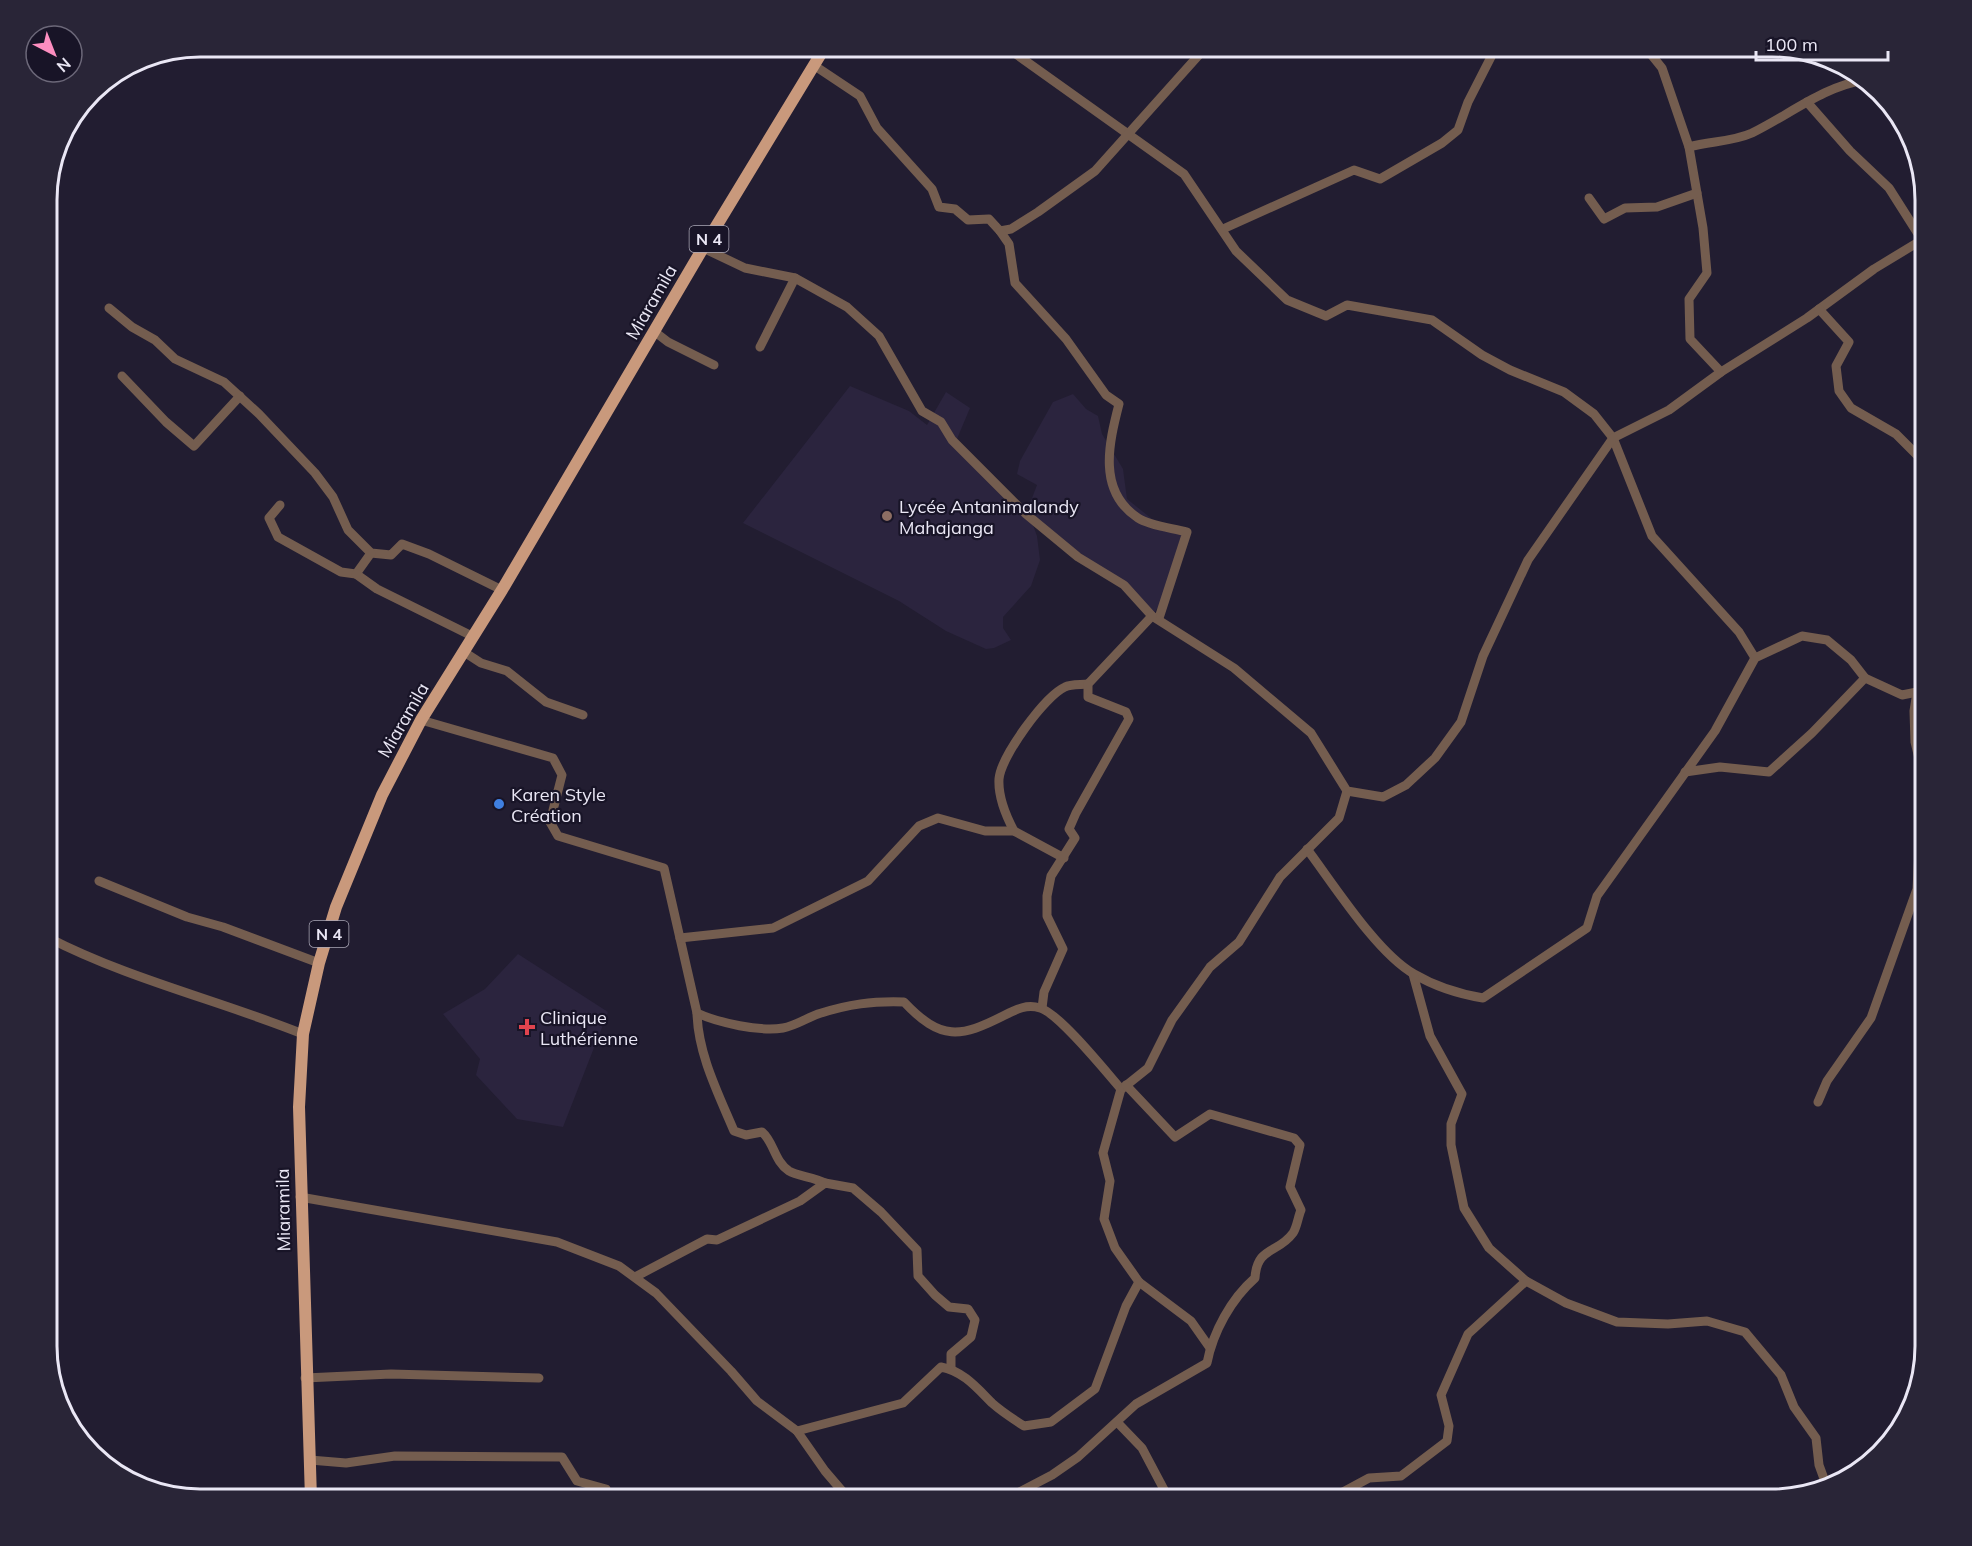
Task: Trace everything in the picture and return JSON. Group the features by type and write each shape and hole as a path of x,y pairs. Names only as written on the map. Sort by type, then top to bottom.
{"main road":[{"name":"Miaramila","path":"311,1489 305,1378 299,1107 303,1034 319,963 336,907 382,795 421,720 474,637 656,332 703,248 820,57"}],"street":[{"path":"1021,57 1184,174 1236,251 1287,300 1326,316 1347,304 1432,320 1501,365 1564,392 1593,414 1613,438 1652,536 1732,623 1755,658"},
{"path":"1000,231 1011,229 1095,171 1196,57"},
{"path":"1223,229 1354,170 1380,179 1442,143 1458,129 1468,102 1491,57"},
{"path":"1654,57 1662,68 1689,147 1703,228 1707,273 1689,298 1690,339 1721,372"},
{"path":"815,66 860,96 877,128 932,189 939,207 955,209 968,220 989,219 1000,231 1009,244 1015,283 1066,339 1106,394 1119,404 1109,447 1108,464 1112,488 1139,519 1187,532 1156,617 1088,684 1065,687 1039,711 1004,759 999,779 1004,812 1014,831"},
{"path":"1689,147 1729,141 1751,133 1849,80"},
{"path":"1807,102 1850,151 1889,188 1915,226"},
{"path":"1589,198 1604,219 1625,208 1657,207 1697,193"},
{"path":"1347,791 1383,797 1406,785 1435,758 1461,722 1483,656 1528,560 1613,438 1669,410 1721,372 1819,309 1874,269 1915,244"},
{"path":"703,248 745,268 795,278 847,307 879,336 922,411 941,422 952,440 1026,514 1078,557 1124,585 1156,617 1234,668 1311,733 1347,791 1339,818 1280,877 1239,942 1210,967 1172,1020 1148,1068 1124,1087 1103,1153 1110,1181 1104,1219 1115,1248 1139,1282 1191,1321 1210,1348"},
{"path":"760,347 795,278"},
{"path":"109,308 132,327 155,340 175,359 224,382 240,396 315,473 333,497 348,530 371,553 391,555 402,544 429,554 502,590"},
{"path":"1819,309 1849,342 1836,366 1839,391 1851,408 1896,434 1915,452"},
{"path":"656,332 668,342 714,365"},
{"path":"122,376 166,422 194,446 240,396"},
{"path":"280,505 269,518 278,537 341,572 356,574 377,589 474,637"},
{"path":"356,574 371,553"},
{"path":"1307,849 1376,940 1413,974 1453,993 1483,998 1587,928 1598,896 1715,731 1755,658 1780,644 1803,636 1827,640 1851,660 1865,678 1902,695 1915,692"},
{"path":"464,652 481,663 507,671 546,702 583,715"},
{"path":"1685,772 1720,767 1769,772 1812,733 1865,678"},
{"path":"1042,1008 1044,992 1063,949 1047,916 1051,876 1075,838 1069,829 1076,813 1129,719 1126,712 1088,697 1088,684"},
{"path":"1915,705 1915,742"},
{"path":"421,720 553,758 562,775 550,822 558,836 664,868 698,1013 698,1030 706,1064 734,1131 746,1135 762,1132 767,1137 776,1157 790,1172 813,1176 825,1183 853,1188 881,1212 917,1250 918,1276 949,1307 968,1309 975,1320 971,1337 951,1354 951,1369"},
{"path":"680,938 772,928 868,881 919,826 938,818 985,831 1014,831 1064,858"},
{"path":"99,881 187,917 223,927 319,963"},
{"path":"1818,1102 1827,1081 1871,1018 1915,895"},
{"path":"57,942 98,962 142,975 180,992 250,1013 303,1034"},
{"path":"1413,974 1430,1036 1462,1094 1452,1124 1451,1145 1464,1208 1489,1248 1526,1281 1566,1303 1617,1322 1668,1324 1707,1321 1745,1332 1781,1375 1794,1407 1816,1438 1819,1465 1824,1479"},
{"path":"698,1013 741,1026 783,1028 818,1014 865,1001 904,1002 923,1022 949,1032 974,1031 1022,1007 1042,1008 1079,1040 1175,1137 1210,1114 1294,1138 1300,1145 1290,1187 1301,1210 1293,1233 1265,1253 1256,1263 1255,1278 1243,1289 1215,1333 1207,1363 1136,1404 1078,1457 1026,1489"},
{"path":"635,1277 708,1239 717,1240 800,1201 825,1183"},
{"path":"300,1197 557,1242 619,1266 656,1293 757,1401 797,1431 840,1489"},
{"path":"1350,1489 1369,1478 1401,1476 1447,1441 1449,1426 1441,1395 1468,1334 1526,1281"},
{"path":"797,1431 903,1403 941,1367 951,1369 976,1385 993,1404 1024,1426 1051,1422 1095,1389 1139,1282"},
{"path":"305,1378 391,1374 539,1378"},
{"path":"1117,1422 1142,1448 1163,1489"},
{"path":"310,1460 346,1463 395,1456 562,1457 577,1481 606,1489"}],"shaded area":[{"name":"Lycée Antanimalandy Mahajanga","path":"850,386 909,411 927,425 946,392 970,408 954,446 1033,525 1037,536 1040,560 1031,586 1003,617 1003,628 1011,640 986,649 946,631 899,601 743,523"},
{"path":"1073,394 1086,409 1098,416 1102,434 1123,469 1127,499 1157,523 1189,537 1172,587 1152,616 1124,585 1026,514 1037,485 1017,474 1020,461 1053,402"},
{"name":"Clinique Luthérienne","path":"518,954 608,1012 563,1127 517,1119 476,1075 480,1059 443,1014 485,989"}],"place":[{"name":"Lycée Antanimalandy Mahajanga","path":"887,516"},
{"name":"Karen Style Création","path":"499,804"},
{"name":"Clinique Luthérienne","path":"527,1027"}]}
